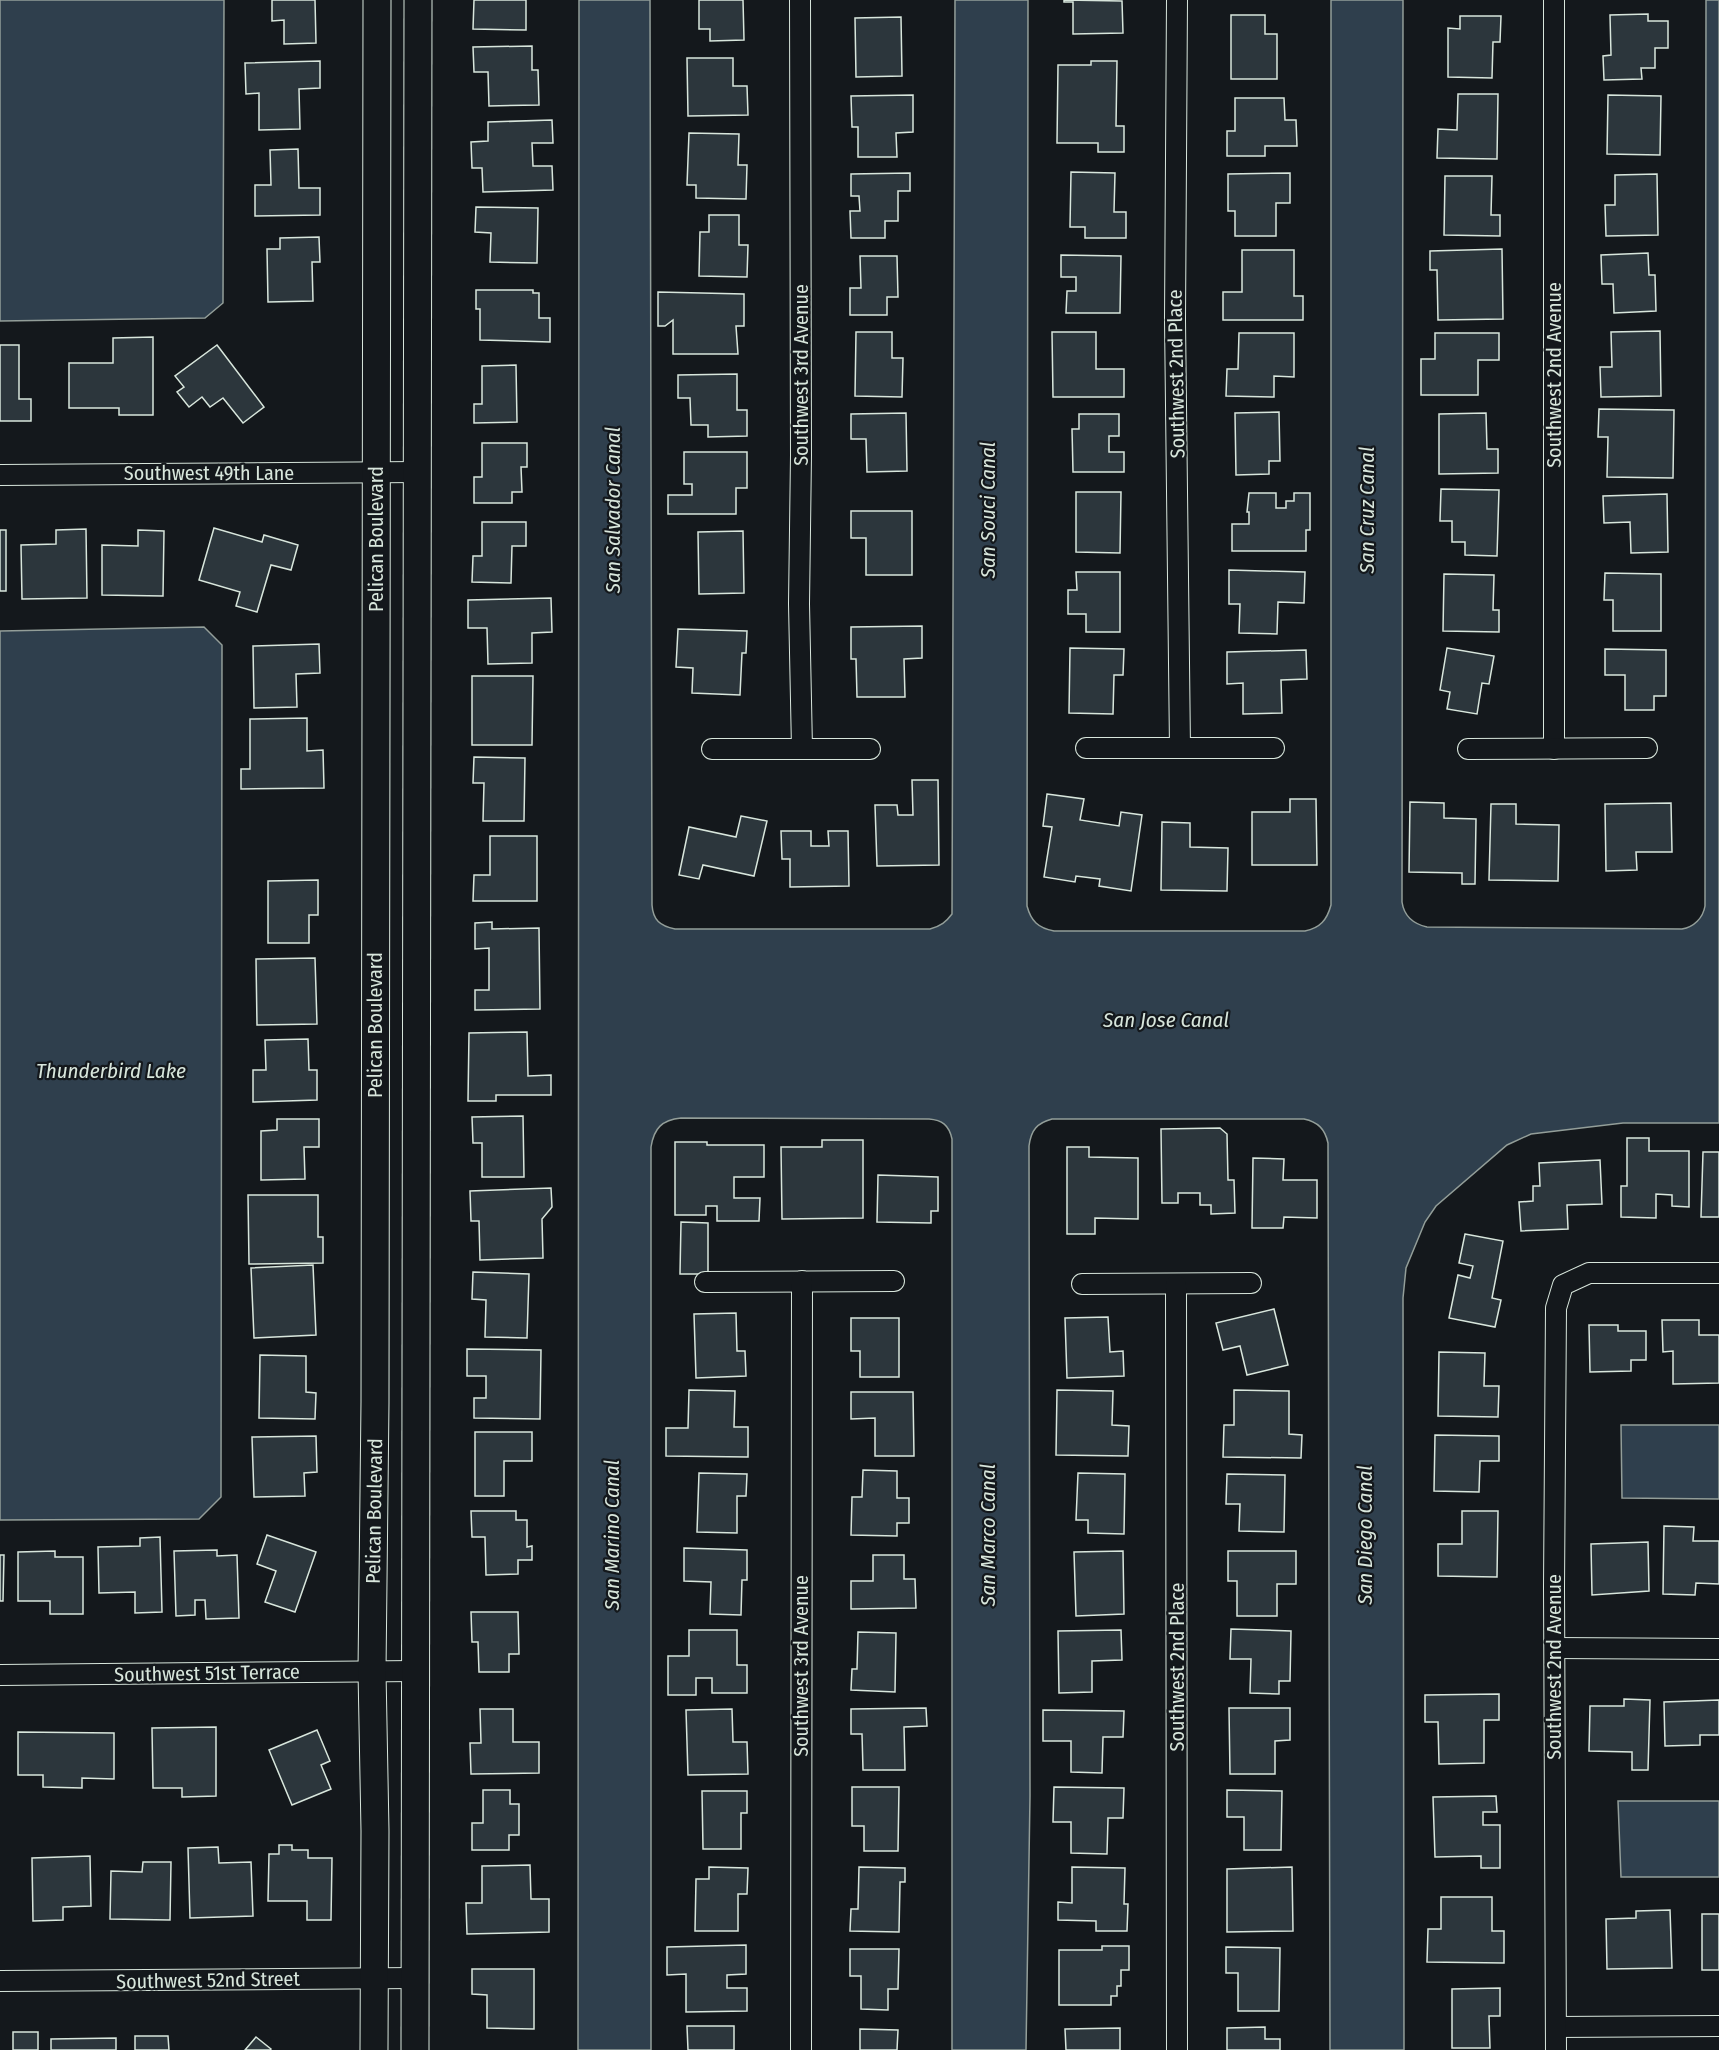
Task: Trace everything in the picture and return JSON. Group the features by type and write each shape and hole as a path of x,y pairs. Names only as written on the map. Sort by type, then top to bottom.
{"street":[{"name":"Pelican Boulevard","path":"374,2050 375,1831 372,1671 375,1390 377,0"},
{"name":"Pelican Boulevard","path":"415,2050 418,0"},
{"name":"Southwest 3rd Avenue","path":"800,0 799,604 802,749"},
{"name":"Southwest 2nd Place","path":"1177,0 1175,320 1180,748"},
{"name":"Southwest 2nd Avenue","path":"1554,0 1554,749"},
{"name":"Southwest 49th Lane","path":"0,475 418,472"},
{"path":"1086,748 1274,748"},
{"path":"1468,749 1647,748"},
{"path":"712,749 870,749"},
{"path":"375,1045 417,1044"},
{"name":"Southwest 2nd Avenue","path":"1556,2050 1556,1308 1563,1285 1589,1273 1719,1273"},
{"name":"Southwest 3rd Avenue","path":"801,2050 802,1281"},
{"path":"705,1282 894,1281"},
{"path":"1082,1284 1251,1284"},
{"name":"Southwest 2nd Place","path":"1176,1285 1177,2050"},
{"path":"1555,1648 1719,1649"},
{"name":"Southwest 51st Terrace","path":"0,1675 415,1671"},
{"name":"Southwest 52nd Street","path":"0,1982 415,1978"},
{"path":"1556,2027 1719,2026"}],"water":[{"path":"0,0 224,0 223,303 205,318 0,321"},
{"path":"579,0 650,0 652,905 656,918 661,924 675,929 930,929 943,923 952,914 955,0 1028,0 1027,906 1036,923 1054,931 1305,931 1315,928 1322,922 1331,905 1331,0 1403,0 1403,907 1410,919 1427,927 1682,929 1694,924 1702,914 1705,906 1706,0 1719,0 1719,1123 1623,1123 1531,1134 1507,1145 1436,1206 1425,1222 1406,1268 1403,1298 1404,2050 1330,2050 1328,1143 1323,1130 1317,1124 1304,1119 1052,1119 1039,1125 1031,1136 1029,1146 1030,1796 1026,2050 952,2050 951,1134 944,1124 929,1119 681,1118 660,1126 654,1135 651,1147 651,2050 578,2050"},
{"name":"Thunderbird Lake","path":"204,627 222,645 221,1497 199,1519 0,1520 0,631"},
{"path":"1621,1425 1719,1425 1719,1499 1622,1498"},
{"path":"1618,1801 1719,1801 1719,1877 1621,1877"}],"building":[{"path":"272,0 315,0 316,43 284,44 284,20 272,21"},
{"path":"474,0 526,0 526,30 473,29"},
{"path":"699,0 743,0 744,40 710,41 710,29 699,29"},
{"path":"1064,0 1122,1 1123,33 1073,34 1073,2 1064,2"},
{"path":"1648,14 1648,21 1668,21 1668,48 1655,48 1655,68 1641,68 1642,79 1604,80 1603,56 1611,55 1610,15"},
{"path":"1231,15 1265,15 1265,34 1277,34 1277,79 1231,79"},
{"path":"1460,16 1501,16 1500,42 1493,42 1492,78 1448,77 1448,28 1460,29"},
{"path":"901,17 902,76 856,77 855,18"},
{"path":"532,46 532,70 538,70 539,105 489,106 488,72 474,72 473,47"},
{"path":"687,58 733,58 733,86 747,86 748,115 688,116"},
{"path":"320,61 320,88 299,89 300,129 259,130 259,93 246,94 245,63"},
{"path":"1091,61 1117,61 1116,126 1124,126 1124,152 1098,152 1098,143 1057,143 1058,65 1091,65"},
{"path":"1458,94 1498,94 1497,159 1437,158 1438,129 1457,130"},
{"path":"913,95 913,132 896,133 897,157 858,157 858,127 852,127 851,96"},
{"path":"1608,95 1661,96 1660,155 1607,154"},
{"path":"1235,98 1284,98 1285,120 1296,120 1297,146 1265,146 1265,156 1227,156 1227,131 1235,131"},
{"path":"552,120 553,143 532,143 533,166 552,166 553,190 483,192 482,168 472,168 471,142 488,141 488,122"},
{"path":"689,133 739,134 738,165 747,165 746,199 696,198 696,185 687,185"},
{"path":"298,149 299,188 320,188 320,215 255,216 255,185 271,185 270,150"},
{"path":"1071,172 1115,173 1114,212 1126,212 1126,238 1085,238 1085,227 1070,227"},
{"path":"910,173 910,191 898,191 898,221 885,221 885,238 851,238 850,211 860,211 859,196 851,196 851,174"},
{"path":"1290,173 1290,203 1276,203 1276,236 1235,236 1235,211 1228,211 1228,174"},
{"path":"1657,174 1658,235 1606,236 1605,205 1615,205 1615,175"},
{"path":"1445,176 1492,176 1491,215 1500,215 1500,236 1444,235"},
{"path":"476,207 538,208 537,263 490,262 491,233 475,232"},
{"path":"709,215 739,215 739,245 748,245 747,277 699,276 700,232 709,232"},
{"path":"319,237 320,262 312,262 313,301 268,302 267,249 280,249 280,238"},
{"path":"1502,249 1503,319 1438,320 1437,270 1430,270 1430,251"},
{"path":"1242,250 1294,250 1294,296 1303,296 1303,320 1223,320 1223,292 1242,292"},
{"path":"1648,253 1649,275 1655,275 1656,311 1614,313 1613,284 1602,284 1601,255"},
{"path":"1061,255 1121,256 1120,313 1066,313 1067,291 1076,291 1076,277 1061,277"},
{"path":"860,256 897,256 898,297 887,297 887,315 850,315 850,288 861,288"},
{"path":"476,290 533,290 533,293 539,293 539,318 550,318 550,342 480,340 480,309 476,309"},
{"path":"658,292 744,294 744,326 736,326 738,354 673,354 673,320 665,326 658,326"},
{"path":"1660,331 1661,396 1601,397 1600,367 1612,367 1611,332"},
{"path":"856,332 892,332 892,358 903,358 902,397 855,396"},
{"path":"1052,332 1096,332 1096,369 1124,369 1124,397 1053,397"},
{"path":"1239,333 1294,333 1294,377 1274,376 1274,397 1226,396 1227,369 1238,369"},
{"path":"1435,333 1499,333 1499,360 1478,360 1478,395 1421,395 1421,359 1435,359"},
{"path":"153,337 153,415 119,415 119,408 69,408 69,363 113,363 113,338"},
{"path":"0,345 19,345 19,399 31,399 31,421 0,421"},
{"path":"217,345 264,407 243,423 223,398 210,407 202,397 189,407 177,392 184,387 175,376"},
{"path":"516,365 517,422 474,423 474,404 482,404 482,366"},
{"path":"737,374 737,410 747,410 747,436 708,437 708,425 691,425 690,398 678,398 678,375"},
{"path":"1599,409 1674,410 1673,478 1607,477 1608,437 1598,437"},
{"path":"1279,412 1280,461 1269,461 1269,474 1236,475 1235,413"},
{"path":"906,413 907,471 867,472 866,439 851,439 851,414"},
{"path":"1486,413 1487,449 1498,449 1498,473 1439,474 1439,414"},
{"path":"1079,414 1119,414 1119,436 1109,436 1109,452 1124,452 1124,472 1073,472 1072,429 1079,429"},
{"path":"482,443 527,443 527,467 521,467 522,492 512,492 512,503 474,503 474,477 482,477"},
{"path":"684,452 747,452 747,488 736,488 736,514 668,514 668,495 692,495 692,484 684,484"},
{"path":"1441,489 1499,490 1497,556 1465,555 1465,542 1452,542 1452,521 1440,521"},
{"path":"1076,492 1121,492 1120,553 1076,552"},
{"path":"1249,493 1276,493 1276,508 1286,508 1286,501 1294,501 1294,493 1310,493 1310,530 1306,530 1306,551 1232,551 1232,524 1249,524 1249,512 1247,512"},
{"path":"1667,494 1668,552 1631,553 1630,522 1604,523 1603,496"},
{"path":"851,511 912,511 912,575 866,575 866,538 851,538"},
{"path":"482,522 526,522 526,546 512,546 511,583 472,582 473,556 482,556"},
{"path":"214,528 262,542 264,535 298,545 291,570 271,565 257,612 236,606 240,592 199,580"},
{"path":"86,529 87,598 22,599 21,545 56,544 56,530"},
{"path":"0,530 6,530 6,591 0,591"},
{"path":"138,530 164,531 163,596 102,595 102,545 138,546"},
{"path":"743,531 744,593 699,594 698,532"},
{"path":"1229,570 1305,572 1304,603 1278,602 1277,634 1239,633 1240,604 1229,604"},
{"path":"1076,572 1120,572 1120,632 1086,632 1086,614 1068,614 1068,590 1077,590"},
{"path":"1605,573 1661,574 1661,631 1613,631 1613,600 1604,600"},
{"path":"1444,574 1494,575 1493,610 1499,610 1499,632 1443,631"},
{"path":"551,598 552,632 532,633 532,663 488,664 487,628 468,628 468,600"},
{"path":"922,626 922,658 904,659 905,697 857,697 856,659 851,659 851,627"},
{"path":"678,629 747,631 746,653 742,653 740,695 692,693 693,668 676,667"},
{"path":"319,644 320,673 296,674 297,707 254,708 253,646"},
{"path":"1070,648 1124,649 1123,675 1114,675 1113,714 1069,713"},
{"path":"1447,648 1494,656 1489,684 1482,683 1477,714 1447,709 1450,692 1440,690"},
{"path":"1605,649 1666,650 1666,696 1654,696 1654,710 1625,710 1625,675 1605,675"},
{"path":"1306,650 1307,679 1281,680 1282,713 1243,714 1243,683 1227,684 1227,652"},
{"path":"472,676 533,676 532,745 472,745"},
{"path":"307,718 307,751 323,750 324,788 241,789 241,769 250,769 250,719"},
{"path":"474,757 525,758 524,821 483,821 484,783 473,783"},
{"path":"912,780 938,780 939,865 877,866 875,805 897,805 898,815 913,815"},
{"path":"1047,794 1084,799 1080,820 1119,826 1121,812 1142,815 1131,891 1099,886 1100,879 1076,876 1075,882 1044,877 1052,827 1043,826"},
{"path":"1290,799 1316,799 1317,865 1252,865 1252,812 1290,812"},
{"path":"1410,802 1444,803 1444,818 1476,819 1475,884 1462,884 1462,873 1409,872"},
{"path":"1671,803 1672,852 1636,852 1637,870 1606,871 1605,804"},
{"path":"1491,804 1516,804 1516,824 1559,825 1558,881 1489,880"},
{"path":"741,816 767,821 754,876 703,865 699,879 679,875 689,827 736,837"},
{"path":"1162,822 1190,823 1190,847 1228,848 1227,891 1161,890"},
{"path":"781,831 811,831 811,846 829,846 828,831 848,831 849,886 790,887 790,859 782,859"},
{"path":"490,836 537,836 537,901 473,901 474,875 490,875"},
{"path":"318,880 318,915 309,915 309,943 268,943 268,881"},
{"path":"492,922 492,929 539,928 540,1009 475,1010 475,990 489,990 489,948 475,949 475,923"},
{"path":"315,958 317,1024 257,1025 256,959"},
{"path":"527,1032 528,1076 551,1075 551,1095 496,1095 496,1101 468,1101 469,1033"},
{"path":"308,1039 309,1070 317,1070 317,1100 253,1102 253,1070 266,1070 265,1040"},
{"path":"523,1116 524,1177 482,1177 482,1143 473,1143 472,1117"},
{"path":"277,1119 319,1119 319,1147 304,1147 305,1179 261,1180 261,1131 277,1130"},
{"path":"1220,1128 1227,1134 1228,1180 1234,1180 1235,1213 1211,1214 1211,1205 1200,1205 1200,1193 1178,1193 1178,1203 1162,1203 1161,1129"},
{"path":"1627,1138 1649,1138 1649,1151 1689,1151 1689,1207 1672,1206 1672,1195 1656,1194 1656,1218 1621,1217 1621,1186 1627,1186"},
{"path":"822,1140 863,1140 863,1218 782,1219 781,1147 822,1147"},
{"path":"675,1142 707,1142 707,1145 764,1145 764,1177 734,1177 734,1198 760,1198 759,1221 717,1221 717,1206 706,1206 706,1215 675,1215"},
{"path":"1067,1147 1089,1147 1089,1157 1138,1158 1138,1219 1095,1218 1095,1234 1067,1234"},
{"path":"1703,1152 1719,1152 1719,1217 1701,1217"},
{"path":"1253,1158 1284,1159 1283,1180 1317,1180 1317,1218 1284,1217 1283,1228 1252,1228"},
{"path":"1600,1160 1602,1204 1567,1205 1568,1229 1521,1231 1519,1202 1533,1201 1533,1186 1540,1186 1539,1163"},
{"path":"878,1175 938,1177 938,1211 931,1211 931,1223 877,1222"},
{"path":"551,1188 552,1207 542,1219 543,1258 480,1260 479,1221 471,1221 470,1191"},
{"path":"248,1195 318,1195 318,1237 323,1237 323,1263 249,1264"},
{"path":"681,1222 708,1223 708,1274 680,1274"},
{"path":"1465,1234 1503,1241 1492,1298 1501,1300 1495,1327 1449,1318 1458,1275 1470,1278 1473,1266 1459,1263"},
{"path":"313,1265 316,1335 254,1338 251,1268"},
{"path":"473,1272 529,1274 527,1338 485,1337 486,1300 472,1299"},
{"path":"1274,1309 1288,1365 1247,1375 1240,1346 1223,1350 1216,1323"},
{"path":"736,1313 737,1351 745,1351 746,1376 696,1378 694,1314"},
{"path":"1108,1317 1110,1352 1123,1351 1124,1376 1067,1378 1065,1318"},
{"path":"851,1318 899,1318 899,1377 860,1377 860,1351 851,1351"},
{"path":"1662,1320 1699,1320 1699,1335 1719,1335 1719,1383 1673,1384 1673,1351 1663,1352"},
{"path":"1589,1325 1618,1325 1618,1331 1646,1331 1646,1360 1631,1360 1631,1371 1590,1372"},
{"path":"467,1349 541,1350 540,1419 474,1418 474,1398 486,1398 486,1376 467,1376"},
{"path":"1439,1352 1485,1353 1484,1386 1499,1386 1498,1417 1438,1416"},
{"path":"260,1355 306,1356 306,1392 316,1393 315,1419 259,1418"},
{"path":"689,1390 735,1391 734,1427 748,1427 748,1457 666,1456 666,1428 688,1428"},
{"path":"1057,1390 1113,1391 1112,1425 1129,1426 1128,1456 1056,1455"},
{"path":"1234,1390 1289,1391 1289,1434 1302,1435 1301,1458 1223,1457 1224,1425 1234,1425"},
{"path":"851,1392 913,1392 914,1456 875,1456 875,1418 851,1419"},
{"path":"475,1432 532,1432 532,1461 504,1461 504,1496 475,1496"},
{"path":"1435,1435 1499,1436 1499,1461 1480,1461 1479,1492 1434,1491"},
{"path":"316,1436 317,1472 304,1473 305,1496 254,1497 252,1437"},
{"path":"863,1470 897,1471 897,1498 909,1498 909,1523 897,1523 897,1536 851,1535 852,1497 862,1497"},
{"path":"699,1473 747,1474 746,1496 737,1496 737,1533 697,1532"},
{"path":"1078,1473 1125,1474 1124,1534 1088,1533 1088,1520 1076,1520"},
{"path":"1227,1474 1285,1475 1284,1532 1239,1531 1240,1504 1226,1504"},
{"path":"471,1511 516,1511 516,1520 527,1520 527,1547 532,1546 532,1560 518,1560 518,1574 486,1575 485,1537 472,1537"},
{"path":"1462,1511 1498,1511 1497,1577 1438,1576 1438,1544 1462,1544"},
{"path":"1664,1526 1694,1527 1693,1541 1719,1541 1719,1584 1696,1583 1695,1595 1663,1594"},
{"path":"267,1535 316,1552 295,1612 265,1602 276,1571 257,1564"},
{"path":"160,1537 162,1612 135,1613 135,1592 99,1593 98,1547 140,1546 140,1538"},
{"path":"1648,1542 1649,1591 1592,1595 1591,1544"},
{"path":"684,1548 747,1550 747,1580 742,1580 741,1615 710,1614 711,1582 684,1581"},
{"path":"217,1550 217,1556 237,1555 239,1618 206,1619 205,1600 195,1600 195,1615 176,1616 174,1551"},
{"path":"55,1551 55,1557 83,1557 83,1614 50,1614 50,1601 18,1601 18,1552"},
{"path":"1123,1551 1124,1614 1076,1616 1074,1552"},
{"path":"1228,1551 1296,1551 1296,1584 1277,1584 1277,1616 1237,1616 1237,1581 1228,1581"},
{"path":"0,1555 4,1555 3,1601 0,1601"},
{"path":"873,1555 904,1555 904,1579 915,1579 916,1608 851,1609 851,1581 873,1581"},
{"path":"471,1612 518,1612 519,1654 509,1654 509,1672 479,1672 478,1642 472,1642"},
{"path":"1231,1629 1291,1631 1290,1681 1279,1681 1279,1694 1250,1693 1251,1659 1230,1659"},
{"path":"689,1630 737,1630 737,1665 747,1665 747,1693 712,1693 712,1678 696,1678 696,1695 668,1695 668,1656 689,1656"},
{"path":"1121,1630 1122,1660 1092,1661 1092,1692 1059,1693 1058,1631"},
{"path":"858,1632 896,1633 895,1692 851,1690 852,1669 857,1669"},
{"path":"1499,1694 1499,1720 1484,1720 1484,1763 1439,1764 1438,1722 1425,1722 1425,1695"},
{"path":"1624,1699 1650,1700 1648,1770 1632,1770 1632,1752 1589,1751 1590,1706 1624,1706"},
{"path":"1719,1700 1719,1735 1700,1735 1700,1745 1665,1746 1664,1702"},
{"path":"926,1708 927,1726 904,1727 905,1770 863,1770 862,1734 851,1734 851,1709"},
{"path":"1229,1708 1290,1708 1290,1740 1275,1741 1275,1774 1230,1774"},
{"path":"480,1709 513,1709 513,1742 539,1742 539,1773 471,1774 470,1743 481,1743"},
{"path":"732,1709 733,1742 747,1742 748,1774 688,1775 686,1710"},
{"path":"1043,1710 1124,1711 1123,1737 1103,1737 1102,1773 1071,1772 1071,1741 1043,1741"},
{"path":"216,1727 216,1796 182,1797 182,1788 153,1788 152,1728"},
{"path":"317,1730 330,1761 321,1765 331,1789 292,1805 269,1750"},
{"path":"18,1732 114,1733 114,1779 82,1778 82,1788 43,1787 43,1775 18,1775"},
{"path":"852,1787 899,1787 898,1851 864,1851 864,1826 852,1826"},
{"path":"1054,1787 1124,1788 1123,1818 1108,1818 1107,1854 1071,1853 1071,1822 1053,1822"},
{"path":"483,1790 510,1790 510,1804 519,1804 519,1835 509,1835 509,1850 472,1850 472,1823 483,1823"},
{"path":"1227,1790 1282,1791 1281,1850 1244,1850 1244,1817 1227,1817"},
{"path":"702,1791 747,1791 747,1813 741,1813 741,1849 703,1849"},
{"path":"1496,1796 1497,1812 1483,1812 1483,1825 1500,1825 1500,1868 1481,1868 1481,1856 1435,1857 1433,1797"},
{"path":"279,1845 292,1845 292,1850 308,1850 308,1858 332,1858 331,1920 307,1920 307,1901 268,1901 269,1854 279,1854"},
{"path":"218,1847 219,1863 251,1862 253,1916 190,1918 188,1848"},
{"path":"90,1856 91,1906 63,1907 63,1920 33,1921 32,1858"},
{"path":"143,1862 171,1862 170,1920 110,1919 111,1871 142,1872"},
{"path":"530,1865 531,1899 549,1899 549,1932 467,1934 466,1903 482,1903 482,1866"},
{"path":"709,1867 748,1868 747,1894 738,1894 738,1931 695,1931 696,1879 709,1879"},
{"path":"859,1867 905,1868 905,1882 900,1882 899,1932 850,1931 851,1909 858,1909"},
{"path":"1072,1867 1125,1868 1124,1904 1128,1904 1127,1931 1096,1931 1096,1921 1058,1920 1058,1902 1072,1903"},
{"path":"1292,1867 1293,1931 1227,1932 1227,1869"},
{"path":"1441,1897 1492,1897 1492,1931 1504,1931 1504,1963 1427,1962 1428,1929 1441,1929"},
{"path":"1670,1910 1672,1968 1607,1969 1606,1919 1636,1918 1636,1911"},
{"path":"1702,1914 1719,1914 1719,1970 1702,1970"},
{"path":"746,1945 746,1974 727,1975 727,1988 747,1988 747,2011 686,2012 686,1974 667,1975 667,1947"},
{"path":"1102,1946 1129,1946 1129,1970 1121,1970 1121,1986 1117,1986 1117,1996 1111,1996 1111,2005 1059,2005 1059,1950 1102,1950"},
{"path":"1226,1947 1280,1948 1279,2011 1238,2011 1238,1973 1226,1973"},
{"path":"850,1949 899,1949 898,1989 888,1989 888,2010 861,2009 861,1976 850,1976"},
{"path":"472,1969 534,1969 534,2029 487,2028 487,1995 472,1994"},
{"path":"1500,1988 1500,2016 1489,2016 1490,2048 1452,2048 1452,1989"},
{"path":"687,2026 734,2026 734,2050 688,2050"},
{"path":"1265,2027 1265,2039 1280,2039 1280,2050 1227,2050 1227,2028"},
{"path":"1120,2028 1120,2050 1066,2050 1065,2029"},
{"path":"860,2029 898,2030 897,2050 860,2050"},
{"path":"13,2032 38,2032 38,2050 13,2050"},
{"path":"135,2036 168,2036 169,2050 135,2050"},
{"path":"256,2037 271,2049 245,2050"},
{"path":"116,2038 116,2050 51,2050 51,2039"}],"water label":[{"name":"San Salvador Canal","path":"613,510"},
{"name":"San Souci Canal","path":"988,510"},
{"name":"San Cruz Canal","path":"1367,510"},
{"name":"San Jose Canal","path":"1166,1020"},
{"name":"San Marino Canal","path":"612,1535"},
{"name":"San Marco Canal","path":"988,1535"},
{"name":"San Diego Canal","path":"1365,1535"}]}
